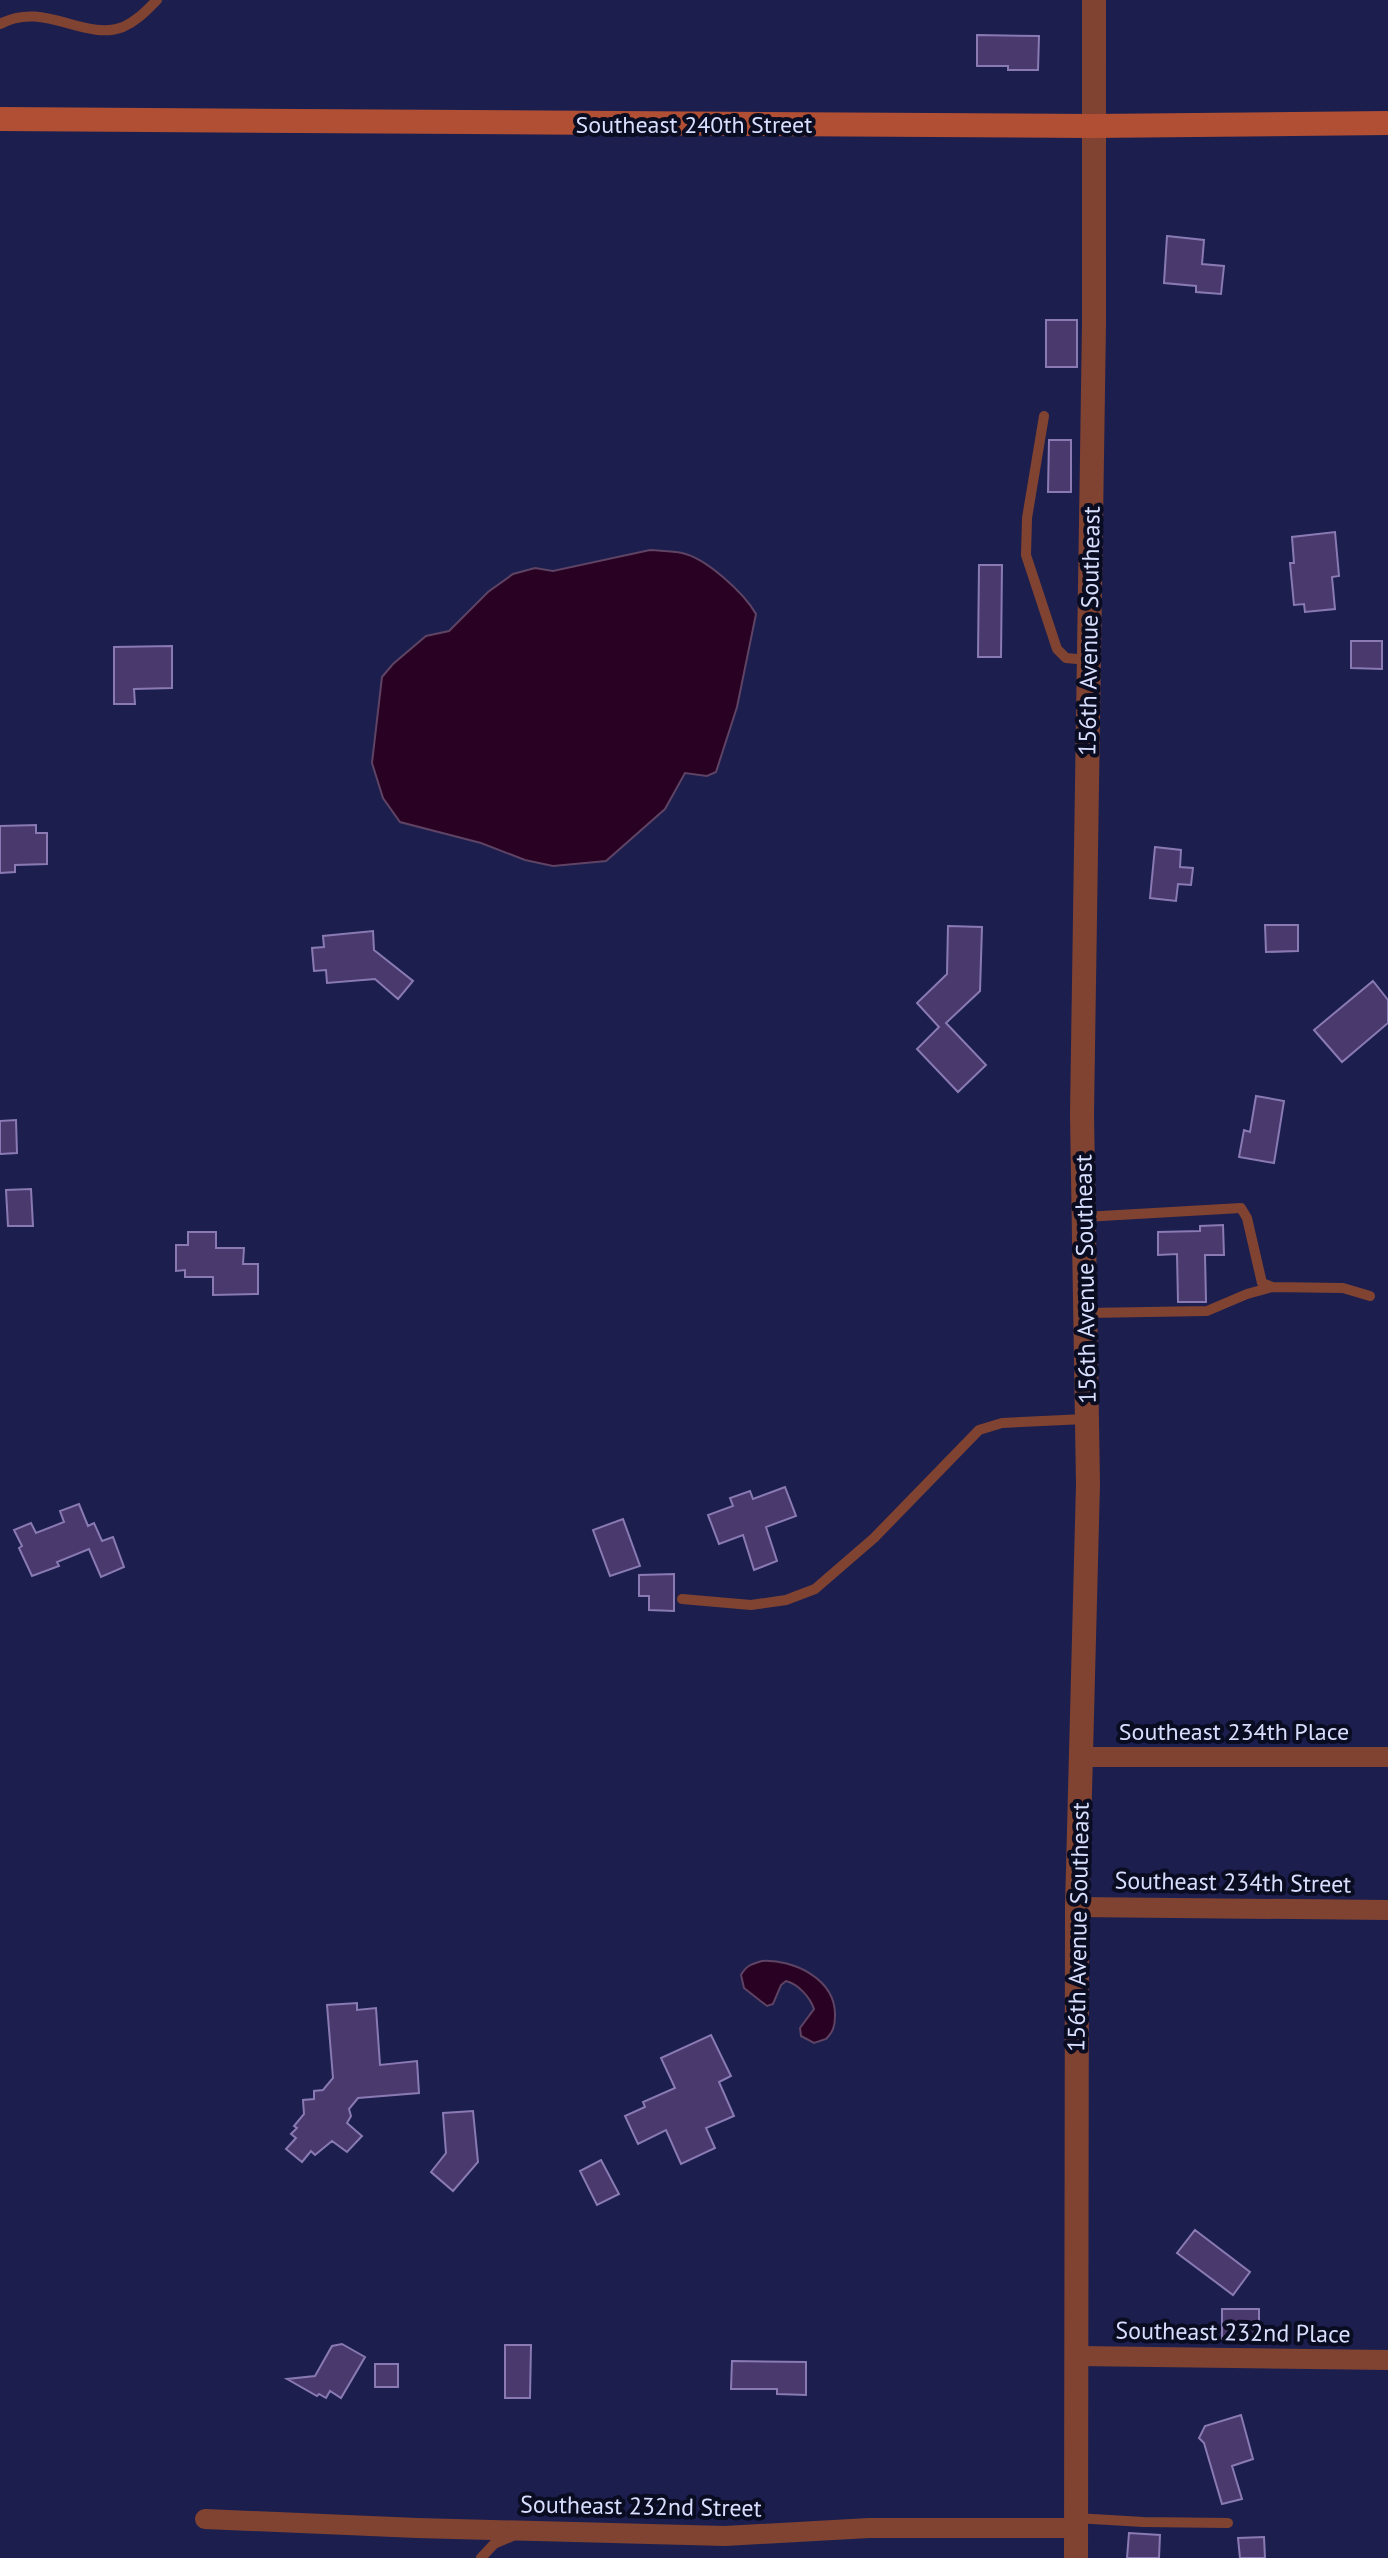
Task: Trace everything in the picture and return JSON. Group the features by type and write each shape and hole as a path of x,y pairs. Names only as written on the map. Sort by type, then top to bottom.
{"main road":[{"name":"Southeast 240th Street","path":"0,119 1092,126 1388,123"}],"street":[{"name":"156th Avenue Southeast","path":"1076,2558 1077,1907 1088,1484 1082,1114 1094,324 1094,0"},
{"name":"Southeast 234th Place","path":"1080,1757 1388,1757"},
{"name":"Southeast 234th Street","path":"1077,1907 1388,1910"},
{"name":"Southeast 232nd Place","path":"1077,2356 1388,2360"},
{"name":"Southeast 232nd Street","path":"205,2519 725,2536 869,2528 1076,2523"}],"lane":[{"path":"0,24 28,14 104,28 121,28 142,16 157,0"},
{"path":"1044,416 1027,518 1026,555 1057,649 1066,658 1088,660"},
{"path":"1084,1217 1241,1208 1247,1218 1262,1283 1272,1287 1343,1288 1370,1296"},
{"path":"1086,1313 1207,1311 1272,1287"},
{"path":"682,1599 751,1605 786,1600 815,1589 874,1538 979,1430 990,1424 1087,1419"},
{"path":"1076,2523 1228,2523"},
{"path":"481,2558 494,2544 524,2531"}],"shaded area":[{"path":"650,550 682,553 702,562 734,587 756,614 737,707 716,772 707,776 685,773 665,809 606,861 553,866 400,822 383,798 372,763 382,677 393,664 426,636 449,631 488,592 513,574 535,568 553,571"},
{"path":"762,1961 799,1968 821,1982 833,2003 835,2016 833,2029 826,2039 814,2043 801,2036 800,2028 814,2009 807,1996 795,1985 786,1981 773,2004 767,2006 744,1988 743,1972"}],"building":[{"path":"977,35 1039,36 1038,70 977,66"},
{"path":"1167,236 1204,240 1202,264 1224,266 1221,294 1196,292 1196,286 1164,283"},
{"path":"1046,320 1077,320 1077,367 1046,367"},
{"path":"1049,440 1071,440 1071,492 1048,492"},
{"path":"1335,532 1339,576 1332,577 1335,609 1305,612 1304,604 1294,605 1290,563 1294,563 1292,537"},
{"path":"979,565 1002,565 1001,657 978,657"},
{"path":"1351,641 1382,641 1382,669 1351,668"},
{"path":"172,646 172,688 134,689 135,704 114,704 114,647"},
{"path":"36,825 36,833 47,833 47,864 15,865 15,872 0,873 0,826"},
{"path":"1155,847 1181,850 1180,867 1193,868 1191,885 1178,884 1176,901 1150,898"},
{"path":"1265,925 1298,925 1298,951 1266,952"},
{"path":"948,926 982,927 980,991 946,1023 986,1065 958,1092 917,1049 939,1027 917,1003 947,974"},
{"path":"373,931 374,950 413,981 398,999 375,979 327,983 326,970 314,971 312,948 324,947 323,936"},
{"path":"1373,981 1388,1000 1388,1023 1342,1062 1314,1030"},
{"path":"1256,1096 1284,1101 1274,1163 1239,1157 1244,1130 1250,1132"},
{"path":"16,1120 17,1153 0,1154 0,1121"},
{"path":"31,1189 33,1226 8,1226 6,1190"},
{"path":"1223,1225 1224,1255 1205,1255 1206,1302 1178,1302 1177,1254 1158,1255 1158,1232 1200,1231 1200,1226"},
{"path":"188,1232 216,1232 216,1248 244,1248 243,1264 258,1264 258,1294 213,1295 213,1277 185,1277 185,1270 176,1271 176,1245 188,1245"},
{"path":"785,1487 796,1516 766,1527 777,1561 754,1570 743,1535 719,1544 708,1515 733,1506 730,1498 750,1491 753,1499"},
{"path":"79,1504 88,1526 94,1523 102,1541 113,1537 124,1567 101,1577 89,1549 57,1562 59,1566 32,1576 14,1530 31,1523 36,1533 64,1522 60,1511"},
{"path":"623,1519 640,1566 610,1576 593,1530"},
{"path":"674,1574 674,1611 649,1610 649,1596 639,1596 639,1575"},
{"path":"357,2003 357,2010 376,2008 380,2065 417,2061 419,2093 358,2098 349,2109 351,2116 347,2123 362,2136 347,2152 332,2141 315,2155 311,2151 302,2162 286,2149 296,2138 291,2134 304,2114 303,2100 314,2099 314,2091 323,2090 333,2078 327,2005"},
{"path":"711,2035 731,2076 719,2082 734,2116 706,2128 715,2148 681,2164 666,2130 638,2144 625,2116 645,2107 643,2102 675,2088 661,2058"},
{"path":"473,2111 478,2162 453,2191 431,2172 446,2153 443,2113"},
{"path":"601,2160 619,2194 597,2205 580,2171"},
{"path":"1195,2230 1250,2272 1233,2295 1177,2253"},
{"path":"1222,2309 1259,2309 1259,2339 1222,2339"},
{"path":"342,2344 365,2357 341,2398 330,2391 326,2398 317,2396 287,2379 315,2376 332,2346"},
{"path":"505,2345 531,2345 530,2398 505,2398"},
{"path":"732,2361 806,2362 806,2395 777,2394 777,2389 731,2389"},
{"path":"375,2364 398,2364 398,2387 375,2387"},
{"path":"1241,2415 1253,2459 1232,2466 1242,2499 1222,2504 1204,2443 1199,2438 1205,2426"},
{"path":"1129,2533 1160,2535 1159,2558 1127,2558"},
{"path":"1264,2537 1265,2558 1240,2558 1238,2538"}]}
